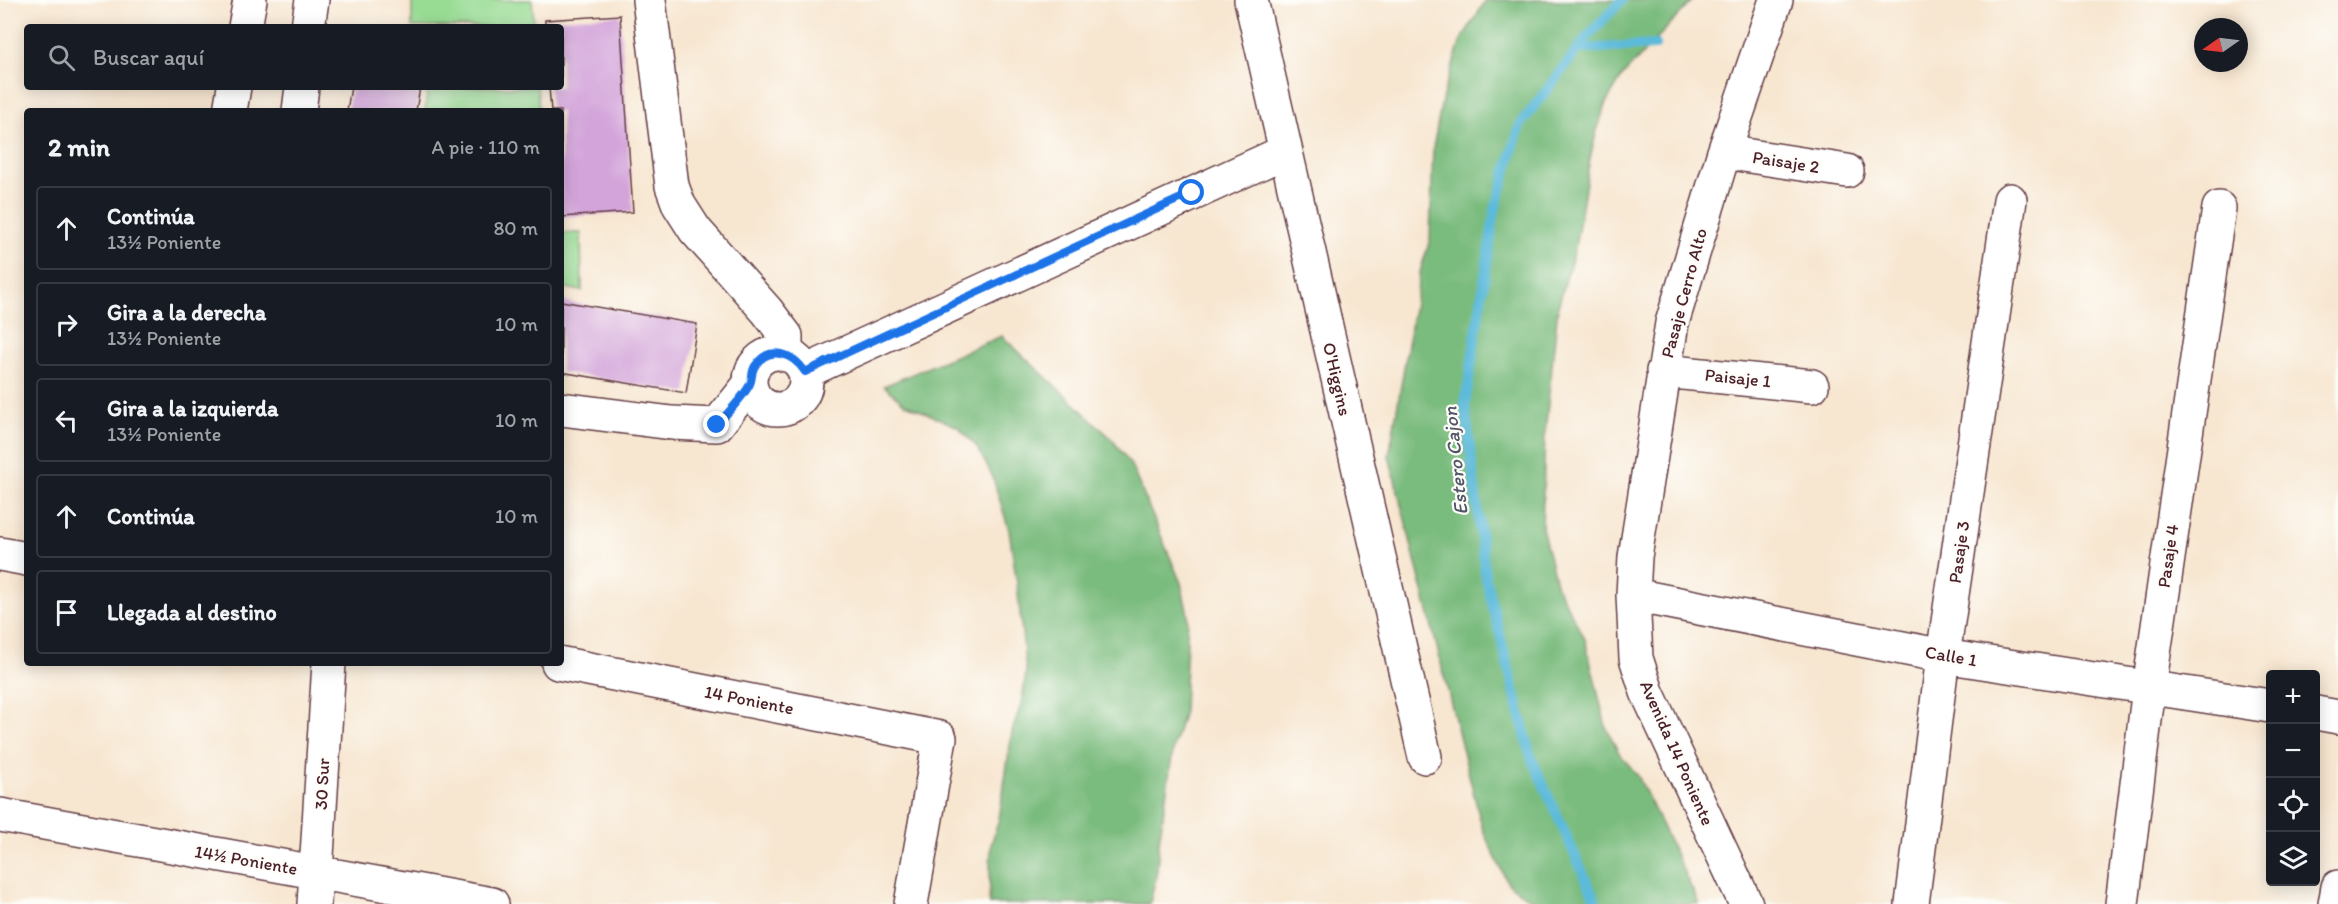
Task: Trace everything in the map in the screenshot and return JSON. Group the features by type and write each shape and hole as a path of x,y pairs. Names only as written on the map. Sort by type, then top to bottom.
{"street":[{"path":"246,24 250,0"},
{"path":"308,24 312,0"},
{"path":"649,0 672,186 679,205 695,230 767,311 786,336 804,391 793,405 784,409 774,409 765,406 753,393 750,384"},
{"name":"O'Higgins","path":"1251,0 1284,152 1425,757"},
{"name":"Pasaje Cerro Alto","path":"1633,595 1635,556 1672,323 1724,152 1776,0"},
{"path":"230,108 234,90"},
{"path":"299,108 302,90"},
{"path":"795,363 1284,152"},
{"name":"Paisaje 2","path":"1724,152 1847,171"},
{"name":"Pasaje 3","path":"1912,904 1943,656 2010,200"},
{"name":"Pasaje 4","path":"2122,904 2149,688 2218,208"},
{"path":"564,409 683,424 717,425 750,384 754,367 760,360 777,353 795,363"},
{"name":"Paisaje 1","path":"1663,371 1812,386"},
{"path":"0,554 24,558"},
{"name":"Calle 1","path":"1633,595 1943,656 2266,705"},
{"name":"Avenida 14 Poniente","path":"1633,595 1636,658 1647,692 1746,904"},
{"name":"14 Poniente","path":"564,664 940,738 911,904"},
{"name":"30 Sur","path":"315,889 329,666"},
{"path":"2320,714 2338,717"},
{"name":"14½ Poniente","path":"0,815 315,889 492,904"},
{"path":"2335,904 2338,887"}],"green space":[{"path":"412,0 532,0 534,24 412,24"},
{"path":"1486,0 1693,0 1623,75 1606,103 1597,130 1575,248 1558,307 1545,433 1542,528 1557,587 1585,639 1606,727 1619,753 1638,776 1699,904 1538,904 1508,884 1483,831 1389,456 1421,268 1430,240 1433,148 1443,95 1461,40"},
{"path":"428,90 537,90 539,108 425,108"},
{"path":"564,233 581,233 582,291 564,288"},
{"path":"1002,336 1112,439 1131,465 1181,583 1188,615 1184,711 1174,744 1159,842 1157,871 1150,904 989,904 991,845 999,819 1012,732 1022,701 1026,672 1009,530 992,475 976,446 958,427 904,403 884,386"}],"building":[{"path":"620,15 633,212 564,217 564,108 551,108 549,90 564,90 564,24 545,24 545,20"},
{"path":"350,90 420,90 416,108 348,108"},
{"path":"564,302 697,324 686,393 564,373"}],"waterway":[{"name":"Estero Cajon","path":"1597,904 1531,757 1486,580 1465,405 1495,210 1520,125 1588,36 1622,0"},
{"path":"1578,49 1656,45"}],"route":[{"path":"717,425 750,384 754,367 768,355 777,353 794,358 805,372 1192,193"}]}
